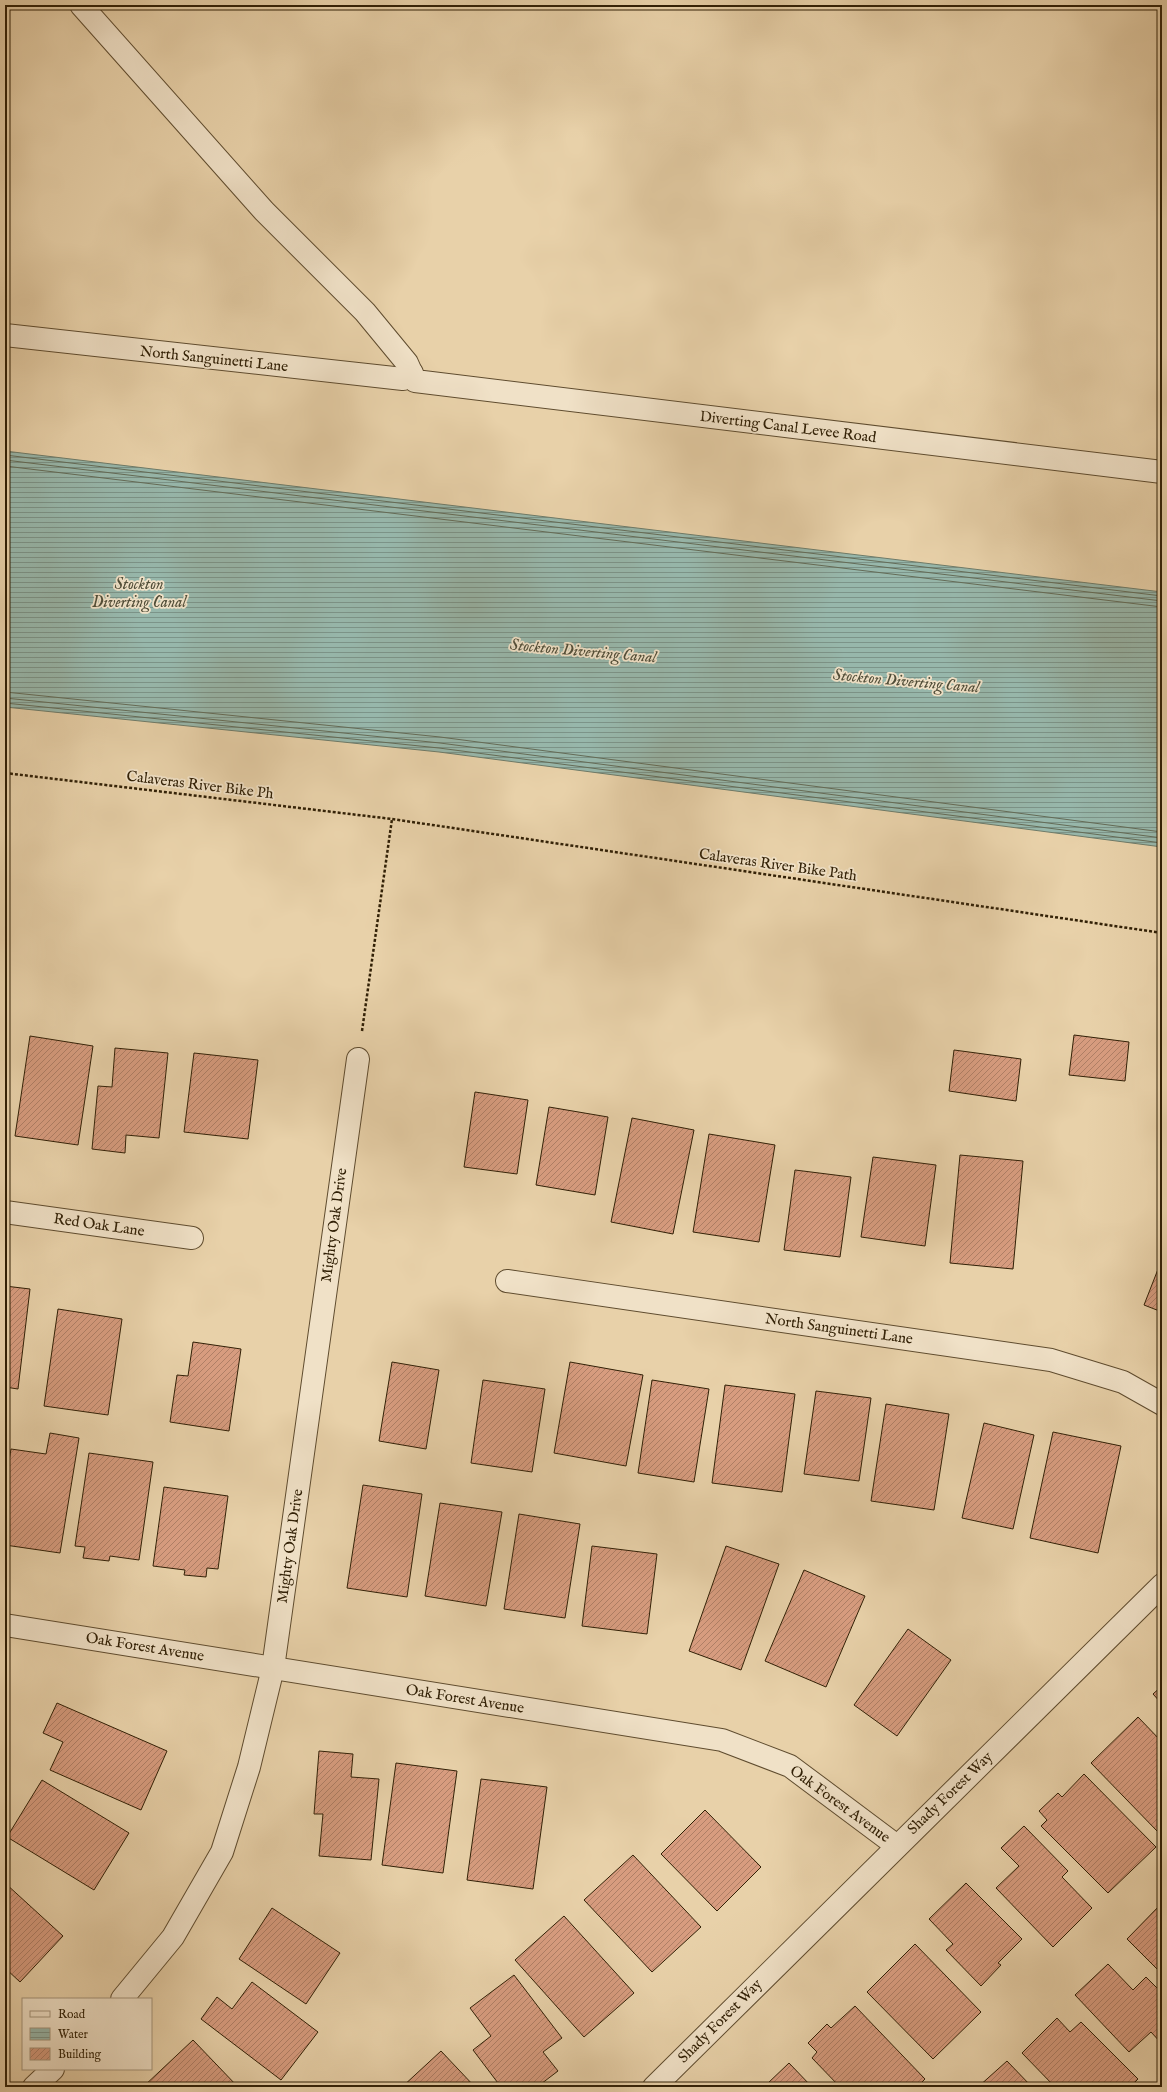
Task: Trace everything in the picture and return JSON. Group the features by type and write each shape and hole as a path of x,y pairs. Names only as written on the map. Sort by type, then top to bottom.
{"street":[{"path":"81,5 264,211 365,312 407,363 413,377"},
{"name":"North Sanguinetti Lane","path":"5,335 403,379 413,377"},
{"name":"Diverting Canal Levee Road","path":"413,377 1162,472"},
{"name":"Mighty Oak Drive","path":"123,1998 173,1937 222,1852 249,1767 273,1668 358,1059"},
{"name":"Red Oak Lane","path":"5,1212 192,1238"},
{"name":"North Sanguinetti Lane","path":"508,1281 1051,1360 1123,1382 1162,1404"},
{"name":"Shady Forest Way","path":"654,2087 896,1846 1162,1585"},
{"name":"Oak Forest Avenue","path":"5,1625 722,1740 790,1766 896,1846"},
{"path":"34,2087 52,2070"}],"path":[{"name":"Calaveras River Bike Ph","path":"5,773 392,819"},
{"name":"Calaveras River Bike Path","path":"392,819 1162,933"},
{"path":"358,1059 392,819"}],"water":[{"name":"Stockton Diverting Canal","path":"5,451 1162,592 1162,847 439,752 5,707"}],"building":[{"path":"1074,1035 1129,1042 1125,1081 1069,1075"},
{"path":"30,1036 93,1046 78,1145 15,1136"},
{"path":"5,1038 9,1038 5,1118"},
{"path":"115,1048 168,1053 159,1138 126,1135 125,1153 92,1149 98,1086 112,1087"},
{"path":"954,1050 1021,1059 1016,1101 949,1091"},
{"path":"194,1053 258,1060 248,1139 184,1132"},
{"path":"475,1092 528,1100 517,1174 464,1167"},
{"path":"549,1107 608,1117 595,1195 536,1185"},
{"path":"632,1118 694,1130 673,1234 611,1222"},
{"path":"709,1134 775,1145 759,1242 693,1232"},
{"path":"960,1155 1023,1161 1013,1269 950,1263"},
{"path":"873,1157 936,1165 925,1246 861,1237"},
{"path":"795,1170 851,1177 840,1257 784,1250"},
{"path":"1162,1259 1162,1312 1144,1305"},
{"path":"5,1286 30,1289 18,1389 5,1387"},
{"path":"58,1309 122,1319 108,1415 44,1406"},
{"path":"193,1342 241,1349 229,1431 170,1422 177,1375 188,1376"},
{"path":"392,1362 439,1370 426,1449 379,1441"},
{"path":"570,1362 643,1375 626,1466 554,1453"},
{"path":"483,1380 545,1389 532,1472 471,1463"},
{"path":"652,1380 709,1389 694,1482 638,1473"},
{"path":"725,1385 795,1394 782,1492 712,1483"},
{"path":"816,1391 871,1398 859,1481 804,1474"},
{"path":"886,1404 949,1414 934,1510 871,1501"},
{"path":"984,1423 1034,1435 1013,1529 962,1518"},
{"path":"1053,1432 1121,1446 1098,1553 1030,1538"},
{"path":"50,1433 79,1438 60,1553 5,1545 5,1485 11,1449 46,1454"},
{"path":"89,1453 153,1462 139,1560 110,1556 109,1561 83,1558 85,1547 75,1546"},
{"path":"363,1485 422,1494 407,1597 347,1588"},
{"path":"164,1487 228,1496 218,1569 207,1568 206,1577 184,1575 185,1570 153,1566"},
{"path":"440,1503 502,1512 486,1606 425,1596"},
{"path":"519,1514 580,1524 565,1618 504,1609"},
{"path":"592,1546 657,1554 647,1634 582,1626"},
{"path":"726,1546 779,1564 741,1670 689,1651"},
{"path":"804,1570 865,1596 826,1687 765,1661"},
{"path":"908,1629 951,1660 897,1736 854,1705"},
{"path":"1162,1686 1162,1704 1153,1694"},
{"path":"57,1703 167,1751 141,1810 50,1770 63,1742 43,1733"},
{"path":"1138,1717 1162,1742 1162,1828 1158,1832 1091,1763"},
{"path":"319,1751 353,1754 351,1777 379,1779 371,1860 319,1856 323,1814 314,1814"},
{"path":"396,1763 457,1771 443,1873 382,1865"},
{"path":"1084,1774 1156,1847 1108,1893 1041,1826 1047,1820 1039,1811 1058,1793 1062,1797"},
{"path":"481,1779 547,1787 533,1889 467,1880"},
{"path":"42,1780 129,1833 94,1890 7,1837"},
{"path":"705,1810 761,1867 717,1911 661,1854"},
{"path":"1024,1826 1068,1871 1062,1877 1092,1908 1053,1947 996,1888 1019,1866 1001,1848"},
{"path":"633,1855 701,1927 652,1972 584,1900"},
{"path":"5,1883 63,1936 20,1982 5,1968"},
{"path":"966,1883 1022,1939 998,1963 1001,1965 981,1986 946,1950 953,1944 929,1919"},
{"path":"1162,1903 1162,1974 1127,1939"},
{"path":"272,1908 340,1953 306,2004 239,1959"},
{"path":"564,1916 634,1993 584,2037 515,1960"},
{"path":"915,1944 981,2012 933,2059 867,1992"},
{"path":"1108,1964 1133,1990 1146,1977 1162,1993 1162,2044 1151,2032 1129,2052 1075,1995"},
{"path":"514,1975 562,2038 543,2052 558,2071 537,2087 501,2087 473,2050 491,2036 470,2008"},
{"path":"252,1982 318,2032 281,2080 201,2019 217,1997 232,2009"},
{"path":"855,2006 925,2079 917,2087 840,2087 812,2058 817,2052 808,2043 827,2024 831,2028"},
{"path":"1057,2018 1070,2032 1081,2022 1138,2079 1130,2087 1055,2087 1022,2053"},
{"path":"193,2040 238,2087 143,2087"},
{"path":"441,2051 475,2087 402,2087"},
{"path":"1007,2061 1032,2087 978,2087"},
{"path":"789,2063 812,2087 770,2087 767,2084"}]}
